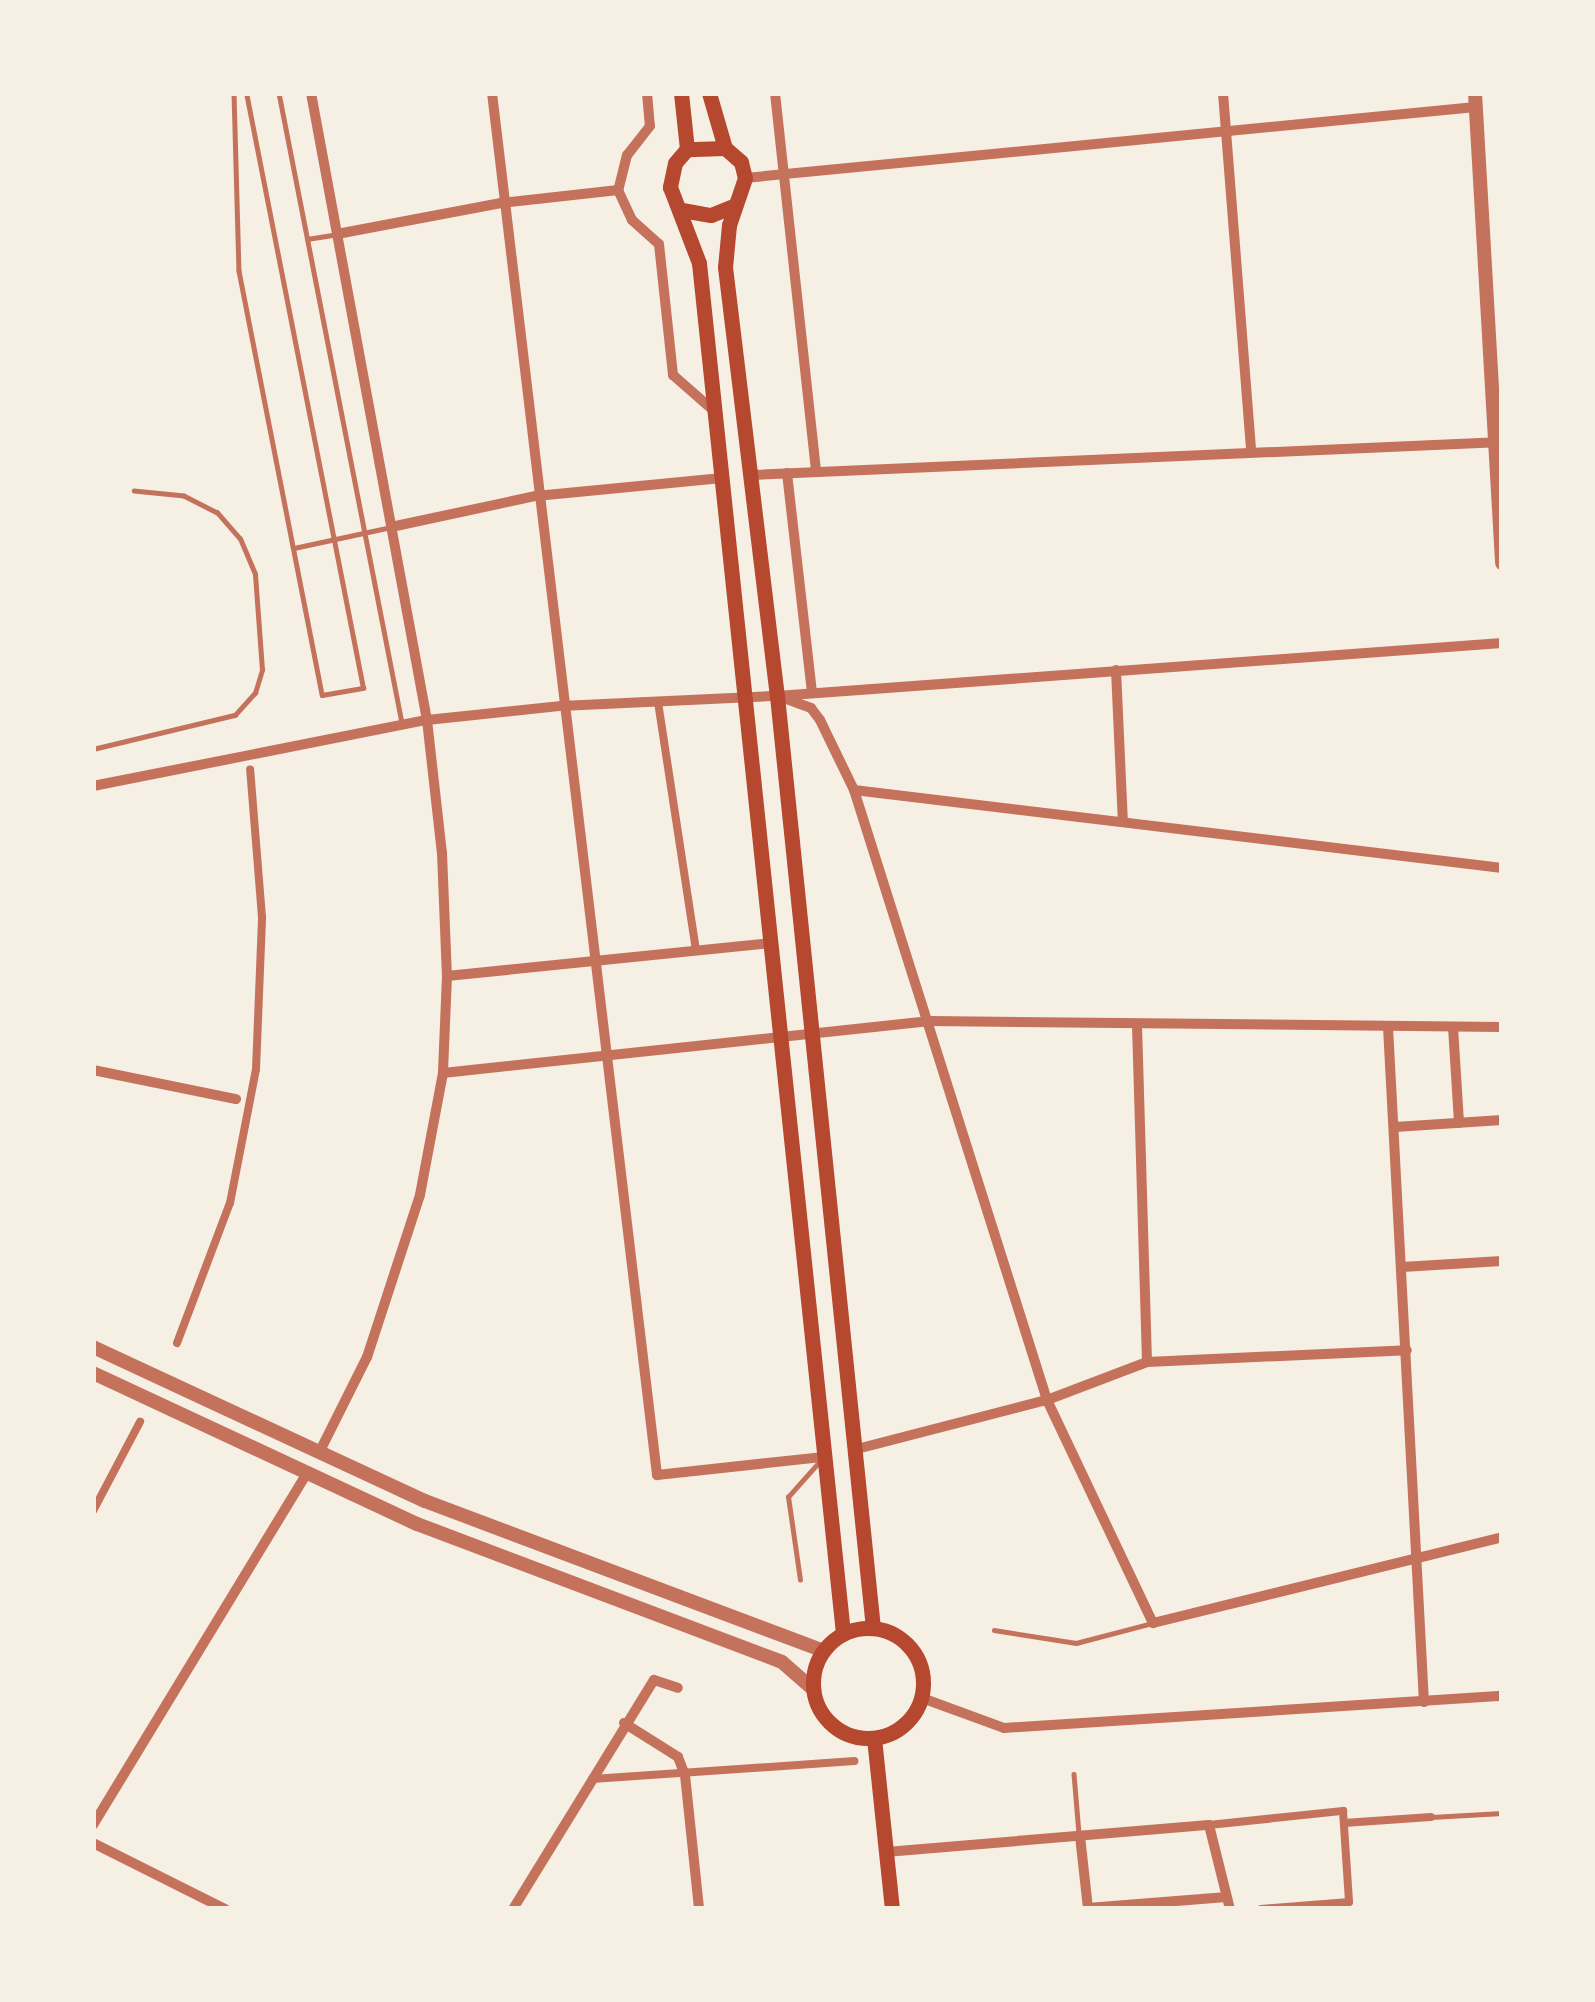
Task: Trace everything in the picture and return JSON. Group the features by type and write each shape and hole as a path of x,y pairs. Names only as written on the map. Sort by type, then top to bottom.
{"main road":[{"path":"681,93 687,148 670,179 671,196 682,210 699,263 843,1633"},
{"path":"709,93 725,148 741,162 745,178 734,206 725,267 777,695 873,1628"},
{"path":"687,148 725,148"},
{"path":"682,210 711,214 734,206"},
{"path":"873,1628 899,1636 915,1652 924,1680 922,1697 907,1722 874,1738 842,1732 823,1714 814,1690 815,1666 825,1651 843,1633 873,1628"},
{"path":"874,1738 892,1909"}],"street":[{"path":"311,93 427,719 442,853 447,976 443,1073 420,1195 367,1357 319,1453"},
{"path":"493,93 657,1474 824,1457"},
{"path":"647,93 650,126 627,155 618,190 632,220 658,244 673,375 715,411"},
{"path":"775,93 817,471"},
{"path":"1223,93 1250,451"},
{"path":"745,178 1475,100 1502,563"},
{"path":"337,234 503,202 618,190"},
{"path":"751,475 1497,440"},
{"path":"787,473 812,692"},
{"path":"391,527 542,496 722,478"},
{"path":"93,786 427,719 566,705 777,695 1502,643"},
{"path":"1116,670 1124,822"},
{"path":"777,695 811,708 854,790 1047,1400 1153,1623 1502,1537"},
{"path":"658,701 696,950"},
{"path":"177,1343 230,1203 256,1069 262,916 250,769"},
{"path":"854,790 1502,868"},
{"path":"447,976 771,943"},
{"path":"443,1073 611,1058 810,1030 930,1021 1502,1027"},
{"path":"1136,1024 1147,1362"},
{"path":"1388,1027 1424,1702"},
{"path":"1454,1028 1459,1123"},
{"path":"93,1070 236,1099"},
{"path":"1395,1127 1502,1120"},
{"path":"1402,1267 1502,1261"},
{"path":"93,1347 425,1502 825,1651"},
{"path":"852,1451 1047,1400 1147,1362 1407,1350"},
{"path":"93,1373 417,1524 782,1662 814,1690"},
{"path":"93,1511 140,1422"},
{"path":"93,1825 306,1474"},
{"path":"513,1909 654,1680 678,1688"},
{"path":"922,1697 1004,1728 1502,1696"},
{"path":"624,1723 678,1756 685,1774 699,1909"},
{"path":"590,1779 854,1761"},
{"path":"886,1852 1343,1811 1348,1902 1261,1909"},
{"path":"1344,1823 1430,1817"},
{"path":"1080,1836 1088,1909 1229,1903 1208,1826"},
{"path":"93,1843 225,1909"}],"lane":[{"path":"234,93 239,271 322,695 363,688 246,93"},
{"path":"278,93 402,724"},
{"path":"307,239 337,234"},
{"path":"93,748 235,716 255,693 262,670 255,574 240,539 217,513 184,496 134,491"},
{"path":"294,548 391,527"},
{"path":"800,1580 788,1497 824,1457"},
{"path":"994,1630 1076,1643 1153,1623"},
{"path":"1074,1774 1080,1836"},
{"path":"1430,1817 1502,1813"}]}
